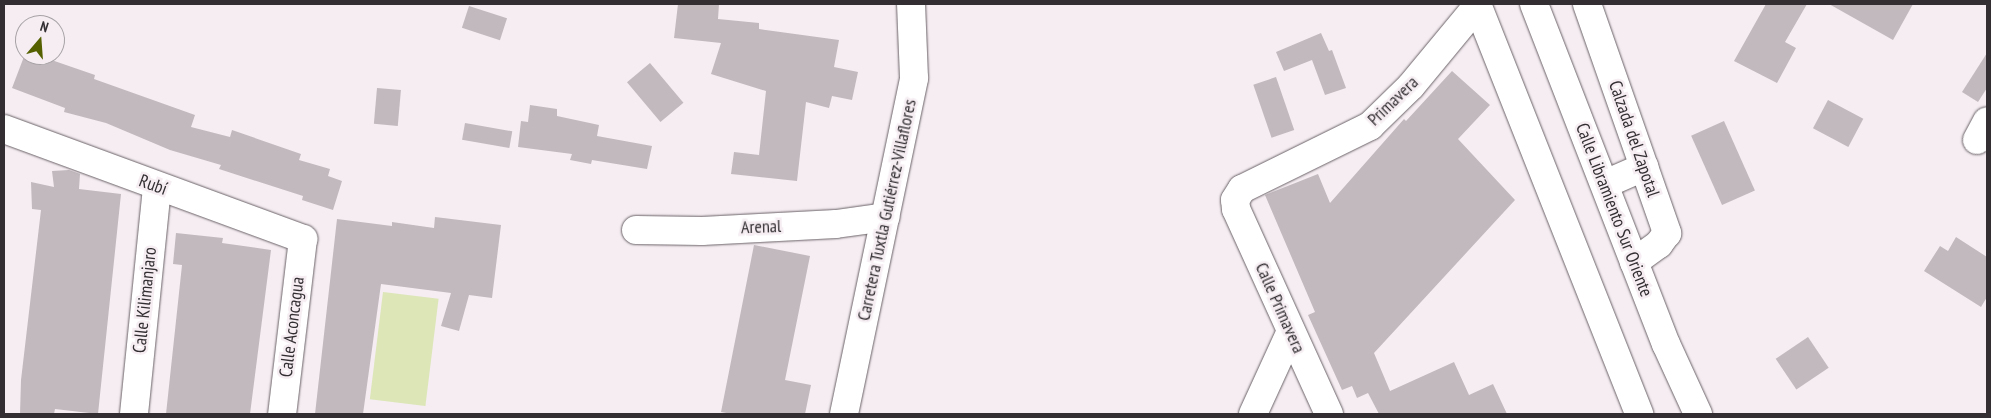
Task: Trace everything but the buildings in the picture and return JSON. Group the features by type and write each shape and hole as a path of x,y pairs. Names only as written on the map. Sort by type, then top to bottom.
{"street":[{"name":"Carretera Tuxtla Gutiérrez-Villaflores","path":"844,414 914,78 911,4"},
{"path":"1477,4 1639,414"},
{"name":"Primavera","path":"1236,200 1242,189 1370,126 1411,86 1477,4"},
{"name":"Calle Libramiento Sur Oriente","path":"1534,4 1666,344 1698,414"},
{"name":"Calzada del Zapotal","path":"1587,4 1667,233 1659,244 1634,262"},
{"name":"Rubí","path":"4,129 303,240"},
{"path":"1605,184 1644,167"},
{"name":"Calle Kilimanjaro","path":"134,414 157,187"},
{"name":"Calle Primavera","path":"1236,200 1236,209 1329,414"},
{"name":"Arenal","path":"636,230 702,230 836,224 886,217"},
{"name":"Calle Aconcagua","path":"282,414 303,240"},
{"path":"1253,414 1291,331"}],"green space":[{"path":"383,292 439,299 425,406 370,399"}]}
